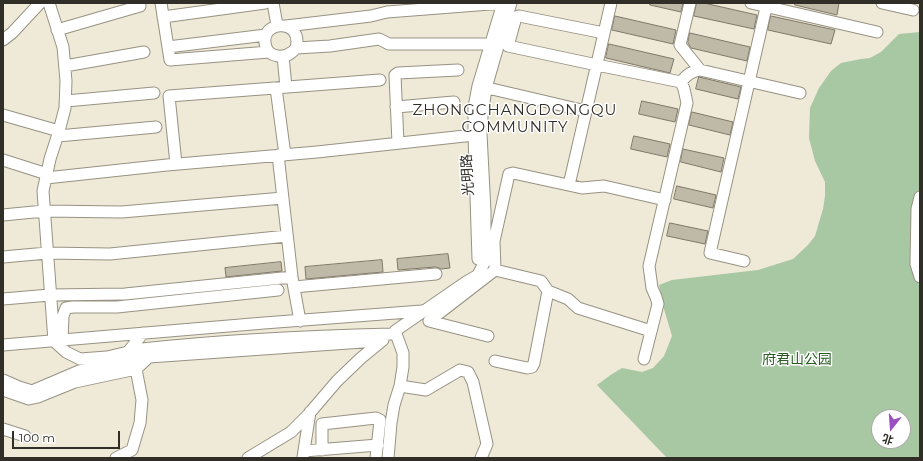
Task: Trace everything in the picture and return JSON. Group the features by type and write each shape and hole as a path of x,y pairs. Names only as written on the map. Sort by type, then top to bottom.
{"street":[{"path":"3,40 12,33 40,3"},
{"path":"49,3 63,47 66,81 65,108 59,134 50,159 43,192 50,295 58,341 66,352 80,359 100,358 128,352 143,333"},
{"path":"161,3 170,60 269,52"},
{"path":"163,17 266,3"},
{"path":"273,3 282,26"},
{"path":"282,26 290,28 295,32 298,42 296,48 287,56 274,56 266,47 266,34 270,29 282,26 371,16 388,12 503,3"},
{"name":"光明路","path":"478,275 484,263 485,241 481,134 483,105 482,87 490,44 503,3"},
{"name":"光明路","path":"478,275 474,106 494,60 512,3"},
{"path":"569,185 611,3"},
{"path":"690,3 680,45 700,70"},
{"path":"751,3 767,5 877,32"},
{"path":"882,3 913,10"},
{"path":"744,261 710,253 767,5"},
{"path":"58,30 140,6"},
{"path":"604,33 519,16 516,17 508,46 681,82"},
{"path":"168,46 266,36"},
{"path":"296,48 330,46 379,39 389,44 490,44"},
{"path":"65,66 144,52"},
{"path":"283,56 281,87 281,155 283,198 293,282 300,321"},
{"path":"398,143 395,75 398,73 458,70"},
{"path":"681,82 685,76 694,71 700,70 800,93"},
{"path":"176,164 169,96 380,80"},
{"path":"644,359 658,304 652,288 649,266 688,103 681,82"},
{"path":"482,87 586,111"},
{"path":"66,101 154,93"},
{"path":"396,107 454,102"},
{"path":"3,114 59,134 156,127"},
{"path":"3,160 47,176 318,152 474,135"},
{"path":"495,270 494,241 508,174 513,173 582,188 604,186 665,200"},
{"path":"920,197 917,209 916,264 920,277"},
{"path":"3,215 44,211 122,212 283,198"},
{"path":"3,257 47,253 110,254 287,236"},
{"path":"495,270 541,281 548,291 568,299 578,308 651,331"},
{"path":"488,336 429,321 495,270"},
{"path":"3,299 50,295 126,294 293,282 436,274"},
{"path":"248,458 291,432 337,381 361,358 393,332 478,275"},
{"path":"58,341 66,308 117,307 278,290"},
{"path":"495,361 527,368 532,367 548,291"},
{"path":"3,345 423,311"},
{"path":"3,380 32,391 79,371 123,363 132,359 142,349 190,344 308,336 393,332"},
{"path":"388,458 391,423 403,367 403,353 393,332"},
{"path":"3,390 29,399 38,397 75,382 136,369 148,357 382,341"},
{"path":"116,458 132,450 140,423 142,400 136,369"},
{"path":"400,386 426,390 460,370 468,372 473,382 487,444 482,458"},
{"path":"310,412 304,455 322,450 378,445"},
{"path":"322,450 322,424 376,418 380,420 376,458"},
{"path":"3,429 25,436"}],"green space":[{"name":"府君山公园","path":"920,32 920,458 667,458 597,385 622,368 642,372 653,368 664,356 672,336 659,285 672,280 758,270 793,259 808,245 815,236 823,209 825,196 825,182 815,161 809,138 810,108 819,88 831,71 841,63 870,58 881,52 899,34"}],"building":[{"path":"650,3 683,3 681,12 650,5"},
{"path":"697,3 704,3 757,15 754,29 694,16"},
{"path":"795,3 839,3 837,15 795,5"},
{"path":"615,16 676,30 673,44 612,30"},
{"path":"771,16 835,30 831,44 768,30"},
{"path":"690,33 750,47 747,61 691,48 688,43"},
{"path":"609,44 674,59 670,73 606,58"},
{"path":"699,77 741,87 738,99 696,89"},
{"path":"642,101 678,109 675,122 639,114"},
{"path":"692,112 733,122 730,135 689,125"},
{"path":"634,136 670,144 667,157 631,149"},
{"path":"683,149 724,158 721,172 681,162"},
{"path":"677,186 716,195 713,208 674,199"},
{"path":"670,223 708,231 705,244 667,236"},
{"path":"448,254 450,268 441,269 435,267 398,270 397,259"},
{"path":"382,260 383,272 306,279 305,267"},
{"path":"281,262 282,271 226,277 225,268"}],"district":[{"name":"ZHONGCHANGDONGQU COMMUNITY","path":"515,120"}]}
